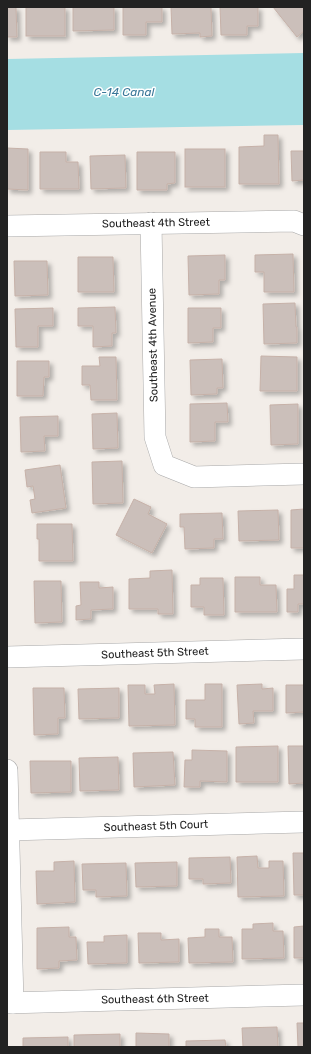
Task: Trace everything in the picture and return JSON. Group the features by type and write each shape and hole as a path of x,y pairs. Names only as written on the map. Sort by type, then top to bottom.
{"street":[{"name":"Southeast 4th Street","path":"7,226 294,221 304,224"},
{"name":"Southeast 4th Avenue","path":"151,224 155,437 164,465 194,477 304,474"},
{"name":"Southeast 5th Street","path":"7,657 304,649"},
{"path":"7,770 9,830 10,1003"},
{"name":"Southeast 5th Court","path":"9,830 304,822"},
{"name":"Southeast 6th Street","path":"10,1003 304,996"}],"water":[{"name":"C-14 Canal","path":"304,53 304,125 7,130 7,59"}],"building":[{"path":"7,7 16,7 17,37 7,37"},
{"path":"26,7 65,7 65,36 26,36"},
{"path":"73,7 114,7 114,30 73,31"},
{"path":"123,7 162,7 162,22 146,22 146,35 123,35"},
{"path":"171,7 211,7 212,36 200,37 200,33 172,34"},
{"path":"220,7 258,7 258,26 247,26 247,35 221,35"},
{"path":"273,7 304,7 304,31 297,37"},
{"path":"264,135 278,135 279,184 239,184 239,147 264,146"},
{"path":"7,148 28,149 28,190 7,189"},
{"path":"185,149 225,149 225,187 185,187"},
{"path":"291,151 304,151 304,180 292,181"},
{"path":"40,152 66,152 66,162 78,162 79,189 40,189"},
{"path":"137,152 175,152 175,183 167,184 167,190 137,190"},
{"path":"125,155 126,188 91,189 90,156"},
{"path":"293,254 294,292 264,292 264,272 255,272 255,255"},
{"path":"225,255 225,280 219,280 219,294 189,295 188,256"},
{"path":"78,257 113,257 114,292 78,292"},
{"path":"14,261 47,261 48,295 15,296"},
{"path":"295,303 297,343 264,344 263,304"},
{"path":"115,307 116,333 112,333 112,346 93,347 93,326 78,326 78,308"},
{"path":"53,308 53,326 38,326 38,347 16,347 15,309"},
{"path":"188,308 221,308 221,328 213,328 213,342 188,343"},
{"path":"261,356 297,357 297,391 260,391"},
{"path":"99,357 116,357 117,400 91,400 90,385 82,385 82,366 100,366"},
{"path":"222,359 223,388 217,388 217,394 191,395 190,360"},
{"path":"17,361 49,361 49,377 44,377 43,396 17,396"},
{"path":"227,403 228,422 215,422 215,441 190,442 190,404"},
{"path":"298,404 298,444 271,445 270,405"},
{"path":"117,413 118,448 93,449 92,414"},
{"path":"58,416 58,436 44,436 45,451 21,452 20,417"},
{"path":"122,461 123,503 93,504 92,462"},
{"path":"60,465 66,508 32,513 30,500 35,499 33,486 27,487 25,470"},
{"path":"134,499 151,507 148,514 167,524 152,553 116,535"},
{"path":"304,509 304,548 291,548 291,510"},
{"path":"278,510 279,540 239,541 238,511"},
{"path":"222,513 223,539 214,539 214,548 185,549 184,527 180,527 180,514"},
{"path":"37,524 72,524 73,561 39,561"},
{"path":"172,570 173,614 158,614 158,609 129,609 129,579 150,578 150,571"},
{"path":"294,575 304,575 304,604 298,604 298,612 287,612 287,589 294,589"},
{"path":"235,577 260,577 260,585 276,585 277,612 235,612"},
{"path":"200,578 223,578 224,615 204,615 204,607 191,607 191,585 200,585"},
{"path":"34,581 61,581 62,622 35,623"},
{"path":"80,582 99,582 99,588 113,587 113,609 91,610 91,619 76,620 76,606 81,605"},
{"path":"174,684 175,725 129,726 128,685 145,685 145,694 155,694 154,685"},
{"path":"205,684 222,684 222,727 195,727 195,719 186,719 186,700 205,700"},
{"path":"262,684 262,689 273,688 273,711 253,711 254,723 239,724 237,685"},
{"path":"286,685 304,685 304,712 286,713"},
{"path":"33,688 64,688 65,718 58,718 58,734 34,735"},
{"path":"119,688 119,718 79,719 78,689"},
{"path":"278,746 278,782 236,782 236,747"},
{"path":"288,746 304,746 304,783 289,784"},
{"path":"192,750 227,751 227,782 200,781 200,787 184,787 185,760 192,760"},
{"path":"173,752 175,785 134,787 133,753"},
{"path":"118,757 119,790 80,791 79,758"},
{"path":"30,761 71,761 71,792 31,793"},
{"path":"293,853 304,853 304,895 294,895"},
{"path":"257,856 258,868 269,868 269,861 283,861 284,896 238,897 237,857"},
{"path":"230,857 231,883 203,884 203,879 189,879 189,858"},
{"path":"74,861 75,902 37,904 36,871 54,871 54,862"},
{"path":"177,862 177,886 136,887 135,863"},
{"path":"126,863 127,896 96,897 96,890 83,890 82,864"},
{"path":"273,923 273,931 283,931 284,958 242,959 242,929 253,929 253,924"},
{"path":"304,926 304,958 294,958 294,927"},
{"path":"69,927 69,937 76,937 77,960 59,961 59,968 37,969 37,928"},
{"path":"205,929 219,929 219,937 232,937 233,962 189,963 188,938 205,937"},
{"path":"138,933 161,933 161,940 179,939 179,962 139,963"},
{"path":"127,935 127,963 88,964 87,942 104,942 104,936"},
{"path":"297,1023 304,1023 304,1047 298,1047"},
{"path":"277,1027 278,1047 243,1047 242,1028"},
{"path":"136,1033 169,1034 169,1047 136,1047"},
{"path":"120,1034 120,1047 74,1047 74,1035"},
{"path":"68,1037 68,1047 23,1047 23,1038"},
{"path":"225,1040 226,1047 186,1047 186,1041"}]}
